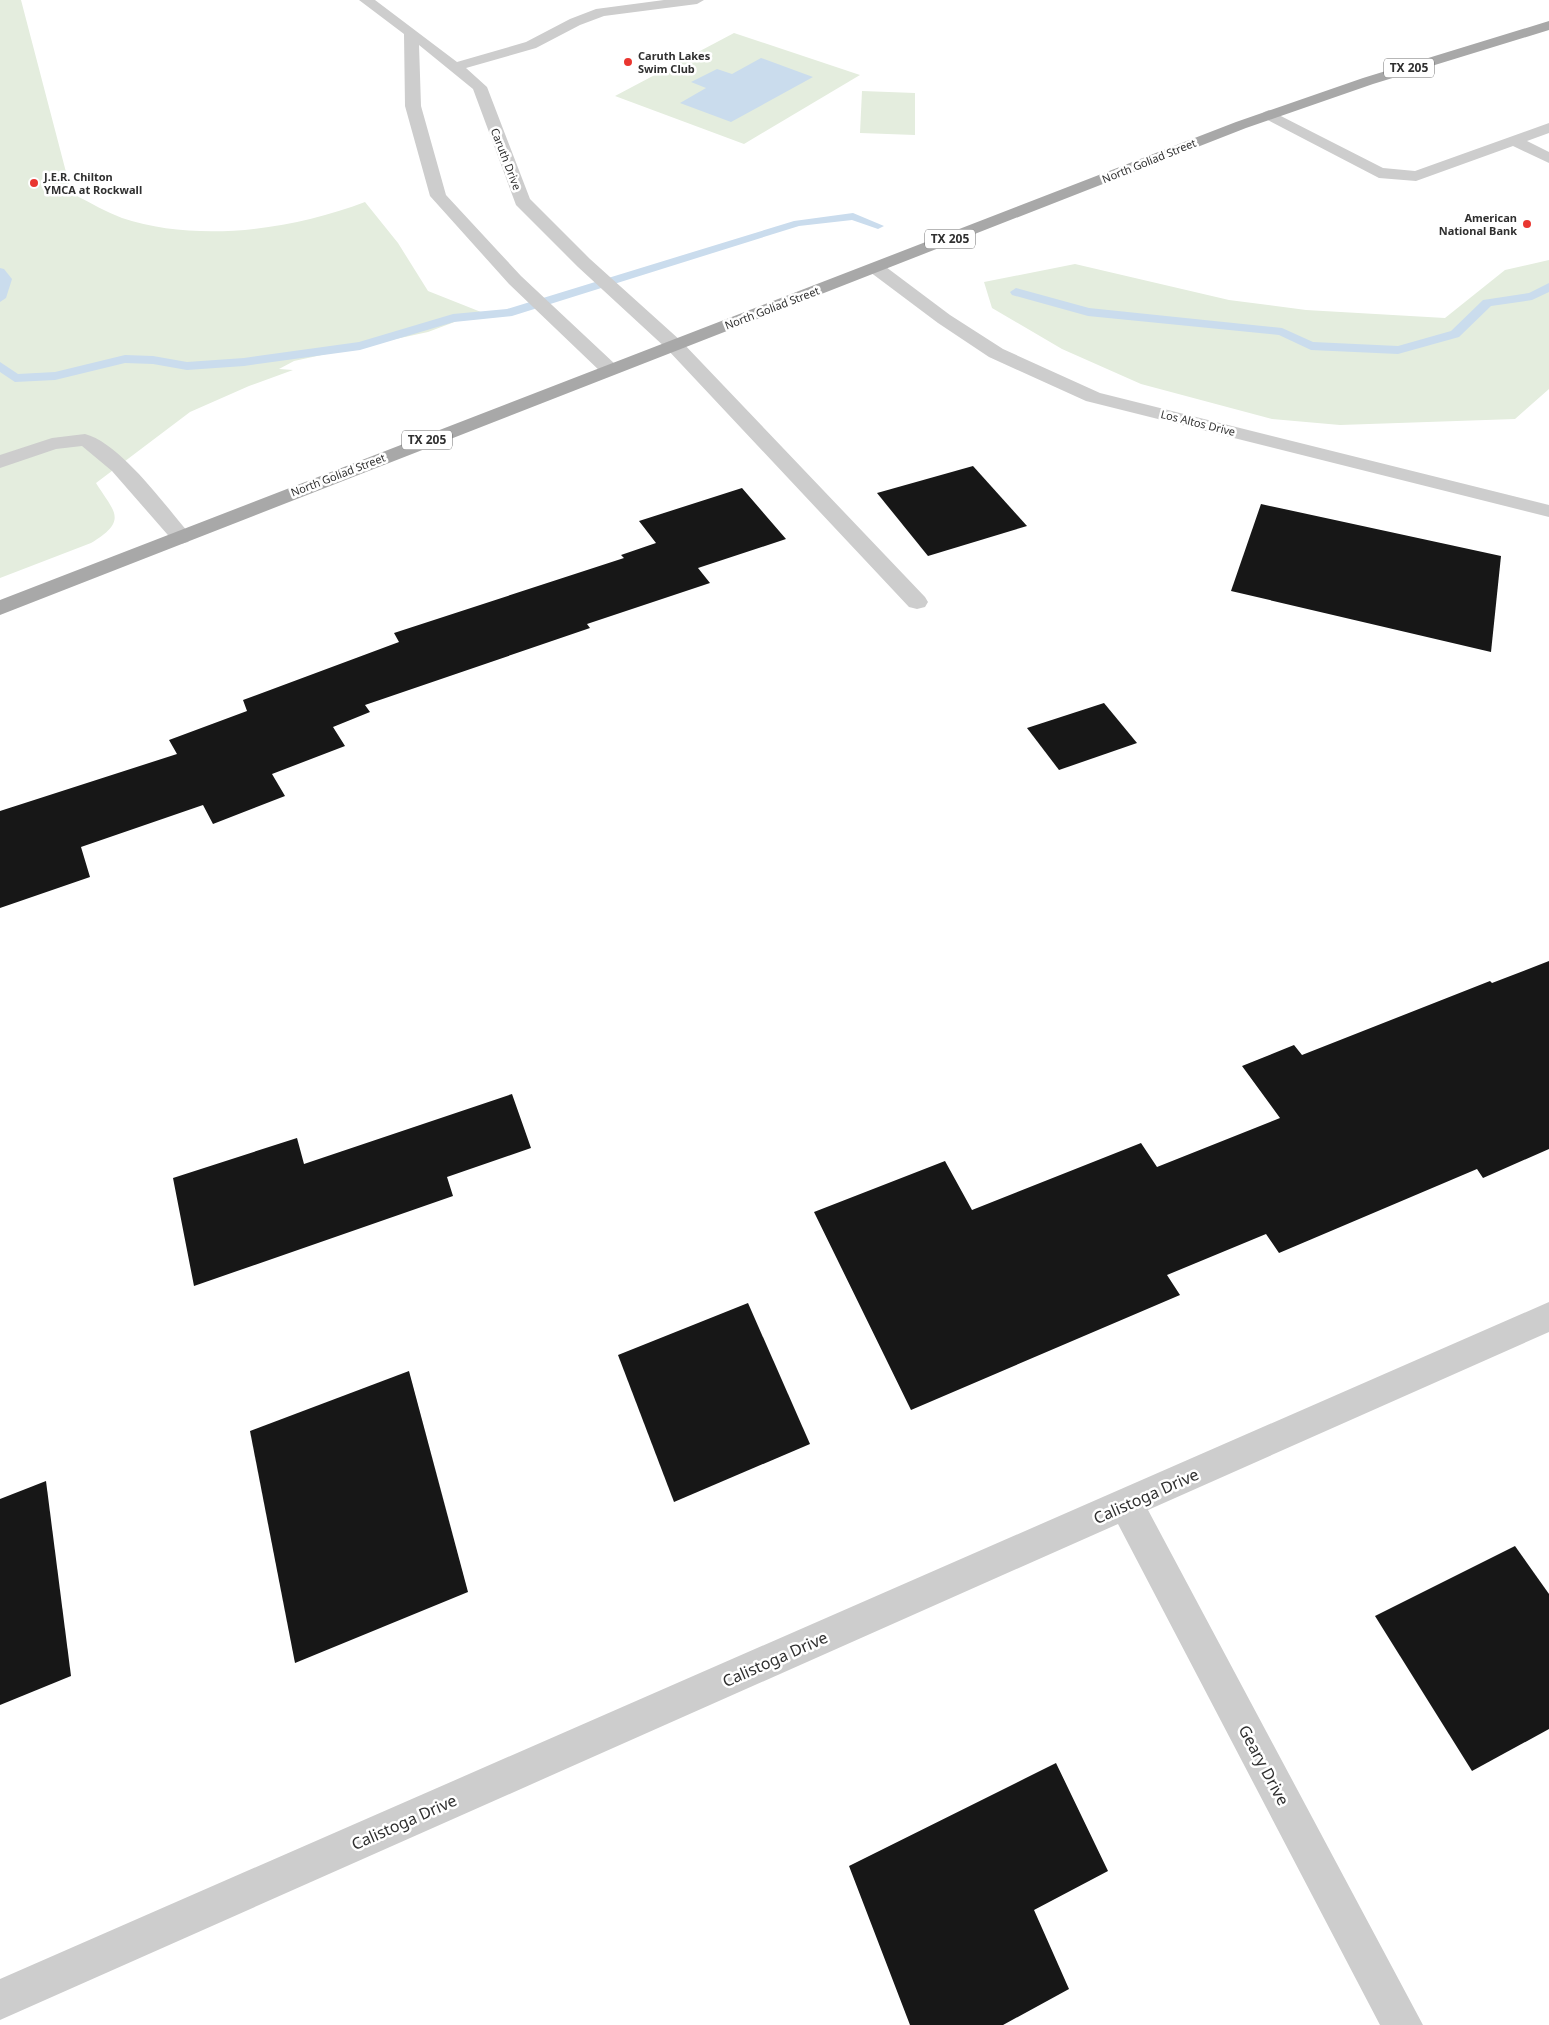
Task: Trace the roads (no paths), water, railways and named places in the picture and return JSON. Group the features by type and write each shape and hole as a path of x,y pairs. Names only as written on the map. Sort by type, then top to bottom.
{"main road":[{"name":"North Goliad Street","path":"0,608 609,368 876,268 1269,115 1368,81 1549,25"}],"street":[{"name":"Caruth Drive","path":"366,0 411,32 480,87 522,201 584,263 674,345 917,602"},
{"path":"454,67 531,45 575,22 601,12 697,0"},
{"path":"378,8 396,3"},
{"path":"411,32 413,106 438,196 515,280 609,368"},
{"path":"1269,115 1380,173 1416,176 1549,128"},
{"path":"1514,141 1549,158"},
{"name":"Los Altos Drive","path":"876,268 987,348 1021,366 1093,397 1549,511"},
{"path":"0,462 54,443 86,440 105,450 181,537"},
{"name":"Calistoga Drive","path":"0,2000 1127,1505 1549,1317"},
{"name":"Geary Drive","path":"1127,1505 1402,2025"}],"water":[{"path":"761,58 813,77 731,122 680,103 706,88 691,82 717,69 732,74"}],"waterway":[{"path":"0,366 15,378 55,376 125,359 153,360 187,366 244,362 360,346 453,318 508,313 798,223 853,216 878,226"},
{"path":"0,272 6,279 0,298"},
{"path":"1016,292 1088,312 1282,332 1311,346 1398,350 1455,334 1487,303 1532,296 1549,287"}],"place":[{"name":"Caruth Lakes Swim Club","path":"628,62"},
{"name":"J.E.R. Chilton YMCA at Rockwall","path":"34,183"},
{"name":"American National Bank","path":"1527,224"}]}
